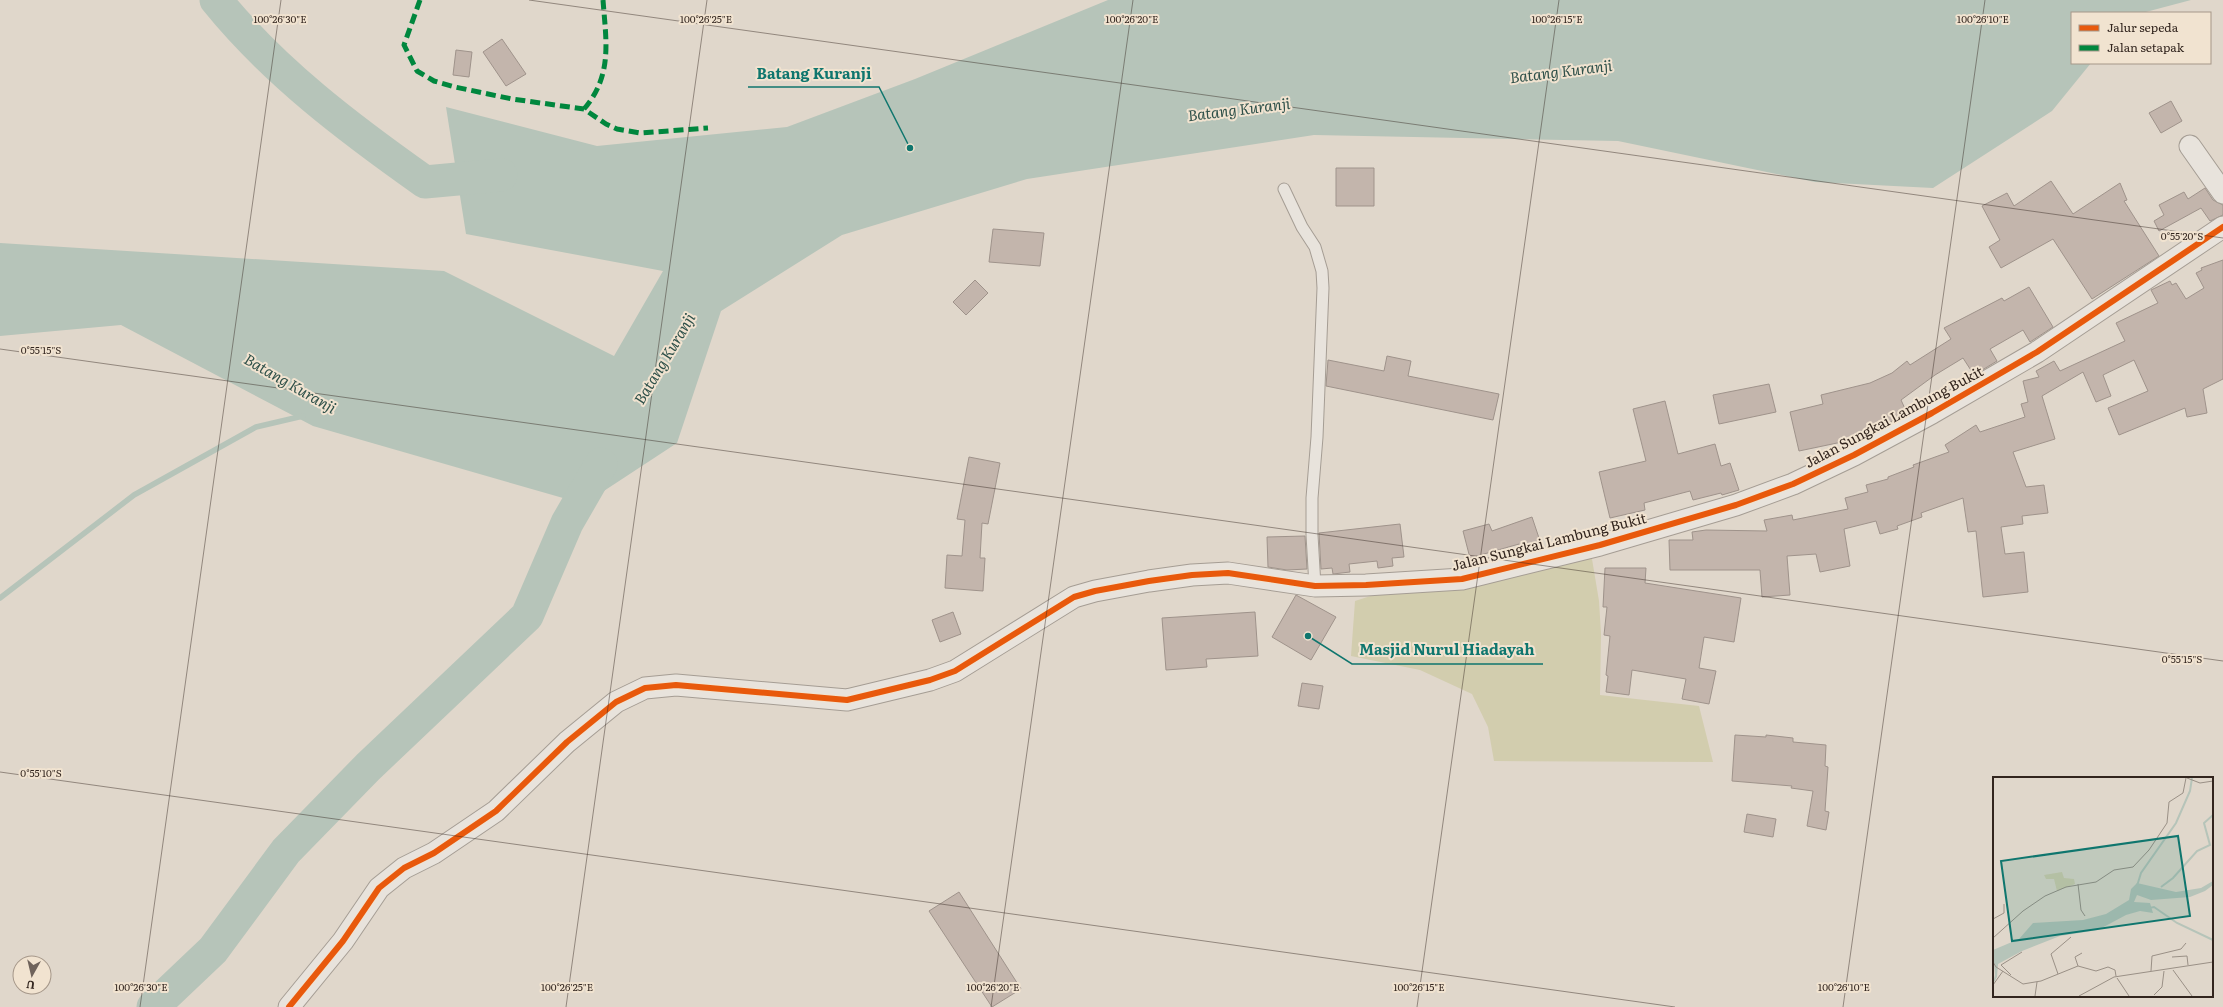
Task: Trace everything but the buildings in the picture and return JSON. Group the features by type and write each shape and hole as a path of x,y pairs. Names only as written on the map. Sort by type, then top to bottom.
{"street":[{"path":"2190,146 2223,193"},
{"name":"Jalan Sungkai Lambung Bukit","path":"289,1007 347,935 379,888 390,878 404,868 434,853 496,811 567,742 592,721 616,702 645,688 676,685 847,700 930,680 955,672 1074,597 1095,591 1192,575 1228,573 1315,586 1366,586 1462,579 1600,545 1736,505 1793,484 1880,441 2037,352 2223,227"}],"lane":[{"path":"1284,189 1302,228 1315,247 1322,271 1323,288 1317,437 1312,498 1312,535 1315,586"}],"shaded area":[{"path":"1590,547 1599,601 1601,634 1600,695 1699,706 1713,762 1494,761 1488,727 1472,694 1420,670 1351,656 1355,601 1383,592"}],"water":[{"path":"1108,0 2191,0 2146,12 2071,12 2071,64 2090,64 2052,111 1933,188 1815,182 1618,141 1314,135 1027,179 842,235 721,311 677,443 584,504 313,426 121,325 0,336 0,243 444,271 614,356 663,271 466,234 446,107 597,146 787,127 915,79"}],"waterway":[{"path":"216,0 263,51 314,98 341,120 425,182 501,175"},
{"path":"0,598 134,495 256,427 303,416"},
{"path":"153,1007 213,950 286,851 368,767 527,616 567,523 601,464"}],"marked path":[{"path":"420,0 404,45 417,71 434,81 512,99 584,109 606,124 617,129 640,133 708,128"},
{"path":"584,109 600,83 604,70 606,44 603,0"}],"cycle path":[{"path":"289,1007 343,941 379,888 404,868 434,853 496,811 567,742 616,702 645,688 676,685 847,700 930,680 955,671 1074,597 1095,591 1192,575 1228,573 1315,586 1366,585 1462,579 1600,545 1736,505 1793,484 1854,455 1932,413 2037,352 2223,227"}],"place":[{"name":"Batang Kuranji","path":"910,148"},
{"name":"Masjid Nurul Hiadayah","path":"1308,636"}]}
